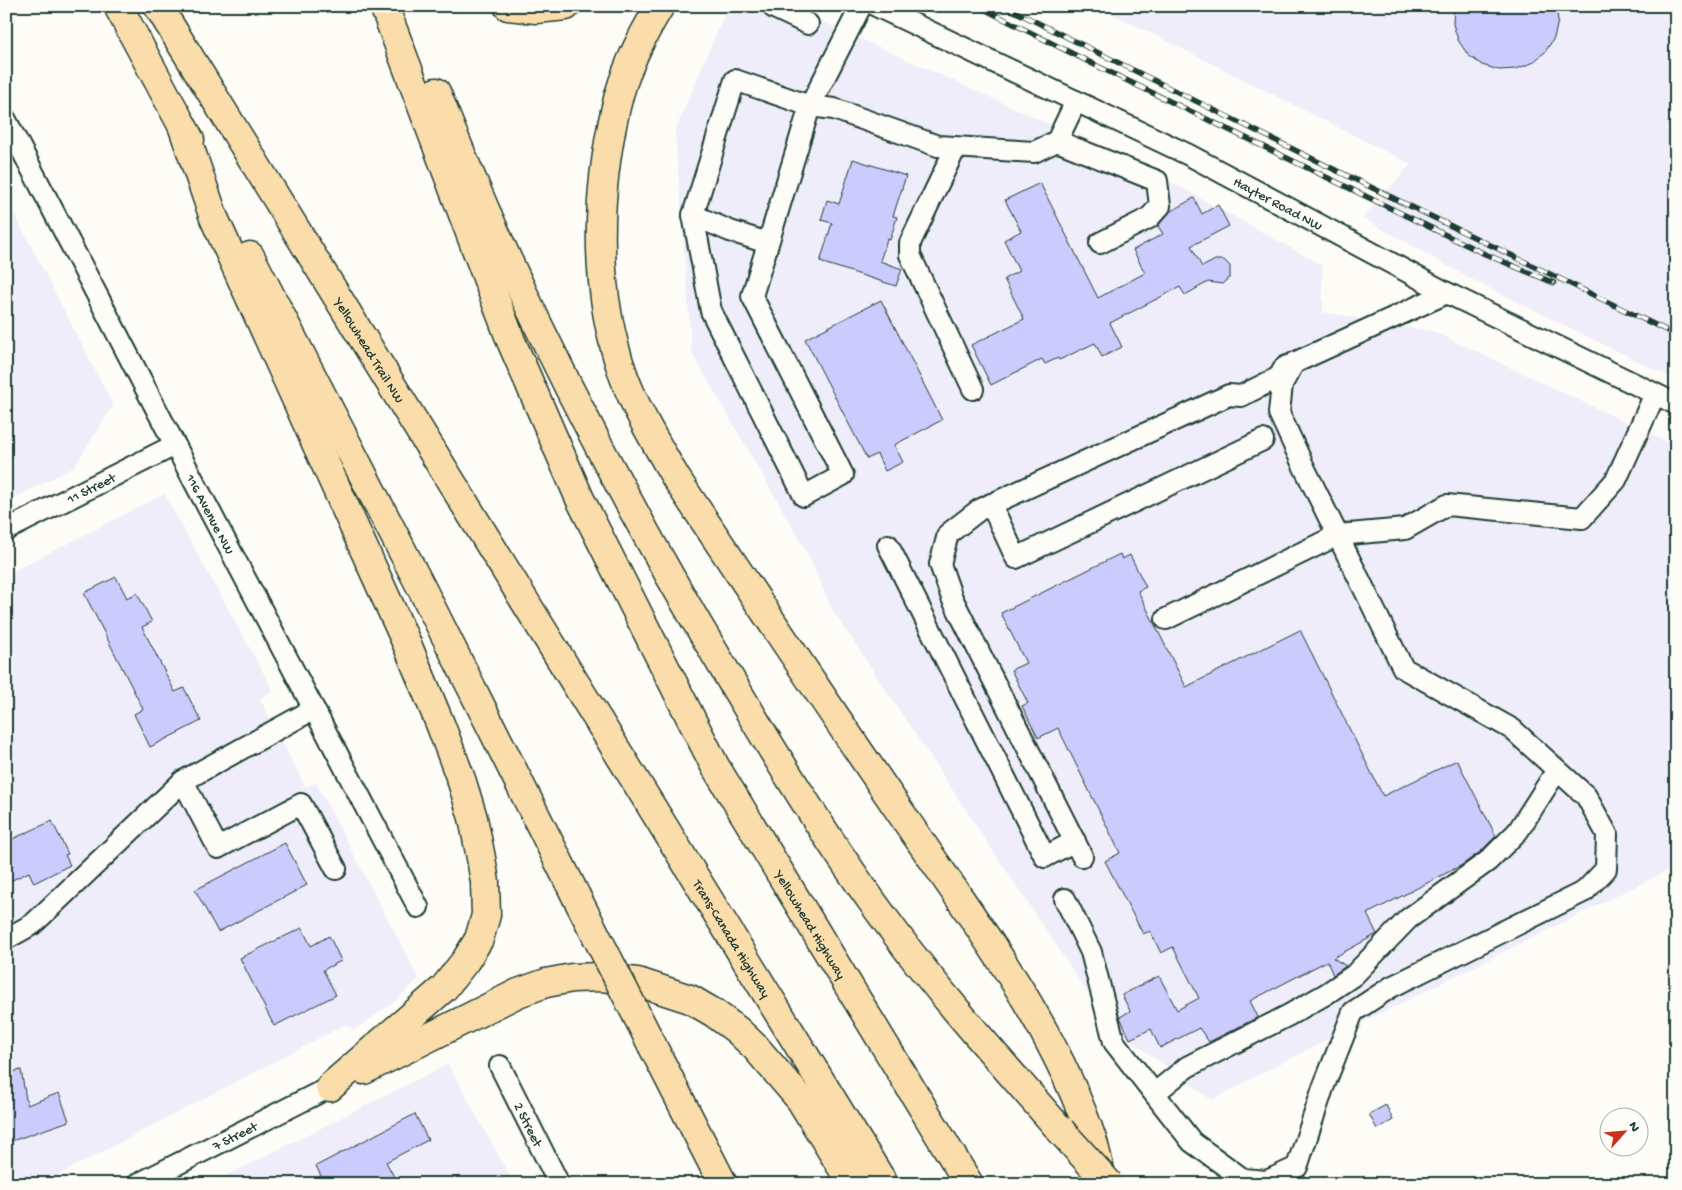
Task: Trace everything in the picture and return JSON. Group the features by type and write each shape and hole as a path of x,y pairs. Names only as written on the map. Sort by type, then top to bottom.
{"highway":[{"path":"118,6 182,125 426,598 576,896 700,1135 723,1184"},
{"name":"Yellowhead Trail NW","path":"158,6 581,694"},
{"name":"Yellowhead Highway","path":"384,6 490,288 532,391 580,499 716,766 968,1184"},
{"path":"402,6 470,177 546,340 627,499 683,601 763,735 863,889 896,935 964,1020 1109,1184"},
{"path":"508,6 536,9 566,6"},
{"path":"660,6 645,29 627,72 616,106 604,178 601,267 607,315 624,376 646,426 676,478 898,810 994,947 1021,992 1059,1062 1078,1104 1093,1143 1103,1184"},
{"path":"182,125 214,218 407,644 441,726 473,818 485,882 486,915 479,939 466,960 444,988 330,1087"},
{"name":"Trans-Canada Highway","path":"581,694 884,1184"},
{"path":"330,1087 518,993 546,983 572,978 601,977 638,982 690,999 714,1013 737,1030 756,1048 800,1099 852,1184"},
{"path":"700,1135 732,1184"}],"street":[{"path":"861,6 810,106 752,296 843,475 804,496 711,310 693,215 735,80 810,106 834,109 938,146 955,149 1034,152 1057,141 1076,101"},
{"name":"Hayter Road NW","path":"876,6 1189,155 1448,293 1676,404"},
{"path":"774,8 808,24"},
{"name":"116 Avenue NW","path":"6,120 418,906"},
{"path":"1057,141 1157,181 1160,206 1155,212 1149,218 1100,243"},
{"path":"955,149 910,243 910,255 973,389"},
{"path":"693,215 730,231 768,243"},
{"path":"888,545 1045,857 1078,849 952,598 940,564 948,534 979,510 990,504 1229,395 1236,385 1274,367 1289,366 1448,293"},
{"path":"1065,899 1090,952 1114,1042 1192,1142 1243,1179 1267,1181 1297,1167 1353,1012 1391,987 1586,891 1606,869 1607,834 1586,796 1512,730 1403,668 1279,413 1282,384 1289,366"},
{"path":"1166,619 1338,535 1404,529 1447,505 1582,518 1616,480 1655,394"},
{"path":"990,504 1016,558 1263,440"},
{"name":"11 Street","path":"6,530 175,445"},
{"path":"922,613 952,598"},
{"path":"6,939 33,924 183,781 314,709"},
{"path":"1155,1093 1187,1067 1289,1015 1326,994 1354,975 1408,919 1488,861 1518,831 1557,770"},
{"path":"1010,787 1040,772"},
{"path":"183,781 218,848 301,804 336,869"},
{"name":"2 Street","path":"500,1066 558,1184"},
{"name":"7 Street","path":"138,1184 330,1087"}],"shaded area":[{"path":"728,6 788,6 1138,164 1322,265 1323,312 1435,332 1676,446 1676,866 1277,1065 1212,1100 1109,1025 832,609 807,552 692,353 675,131"},
{"path":"1097,6 1676,6 1676,380 1471,279 1363,218 1411,164"},
{"path":"6,198 113,405 74,467 6,502"},
{"path":"164,494 273,690 260,699 305,787 316,783 419,979 390,1005 354,1030 346,1024 41,1184 21,1184 6,1157 6,575"},
{"path":"448,1064 514,1184 210,1184"}],"building":[{"path":"1454,6 1556,6 1558,21 1554,38 1545,52 1532,63 1516,69 1499,70 1482,65 1468,55 1458,40 1453,24"},
{"path":"853,159 906,176 893,216 897,217 890,240 887,239 880,261 902,269 896,286 820,262 832,223 821,220 827,200 839,204"},
{"path":"1040,183 1098,298 1145,273 1133,250 1163,234 1158,226 1171,211 1194,198 1202,214 1218,205 1229,226 1191,246 1202,267 1215,260 1224,260 1230,266 1230,277 1222,284 1208,282 1185,295 1180,287 1110,323 1122,347 1102,357 1095,343 1059,360 1058,358 1045,364 1042,359 991,385 971,345 1024,319 1004,279 1019,271 1004,240 1021,231 1005,200"},
{"path":"881,300 942,420 894,445 903,462 885,471 877,454 867,459 805,339"},
{"path":"1120,554 1122,559 1130,555 1146,587 1138,591 1186,687 1300,630 1383,796 1457,760 1496,836 1480,852 1462,865 1367,914 1377,934 1333,958 1346,966 1333,975 1327,961 1250,1001 1258,1017 1209,1042 1199,1028 1160,1048 1151,1029 1130,1039 1120,1017 1130,1011 1122,995 1159,976 1177,1010 1199,998 1173,947 1161,953 1150,931 1143,934 1105,861 1120,853 1058,728 1038,738 1022,706 1028,703 1011,670 1026,663 1001,613"},
{"path":"116,577 127,598 137,593 152,622 142,627 175,692 184,688 201,721 150,747 134,714 143,709 84,593"},
{"path":"52,821 68,854 65,855 70,865 34,883 29,872 6,883 6,842"},
{"path":"285,843 307,885 218,932 195,890"},
{"path":"302,928 311,946 329,936 341,961 323,970 336,995 274,1026 240,958"},
{"path":"21,1070 27,1105 59,1093 69,1121 6,1143 6,1073"},
{"path":"1386,1105 1393,1120 1377,1129 1369,1114"},
{"path":"415,1114 428,1140 386,1162 398,1184 325,1184 316,1166"}],"railway":[{"path":"978,6 1093,64 1485,254 1554,283"},
{"path":"1004,6 1321,163 1676,335"}]}
